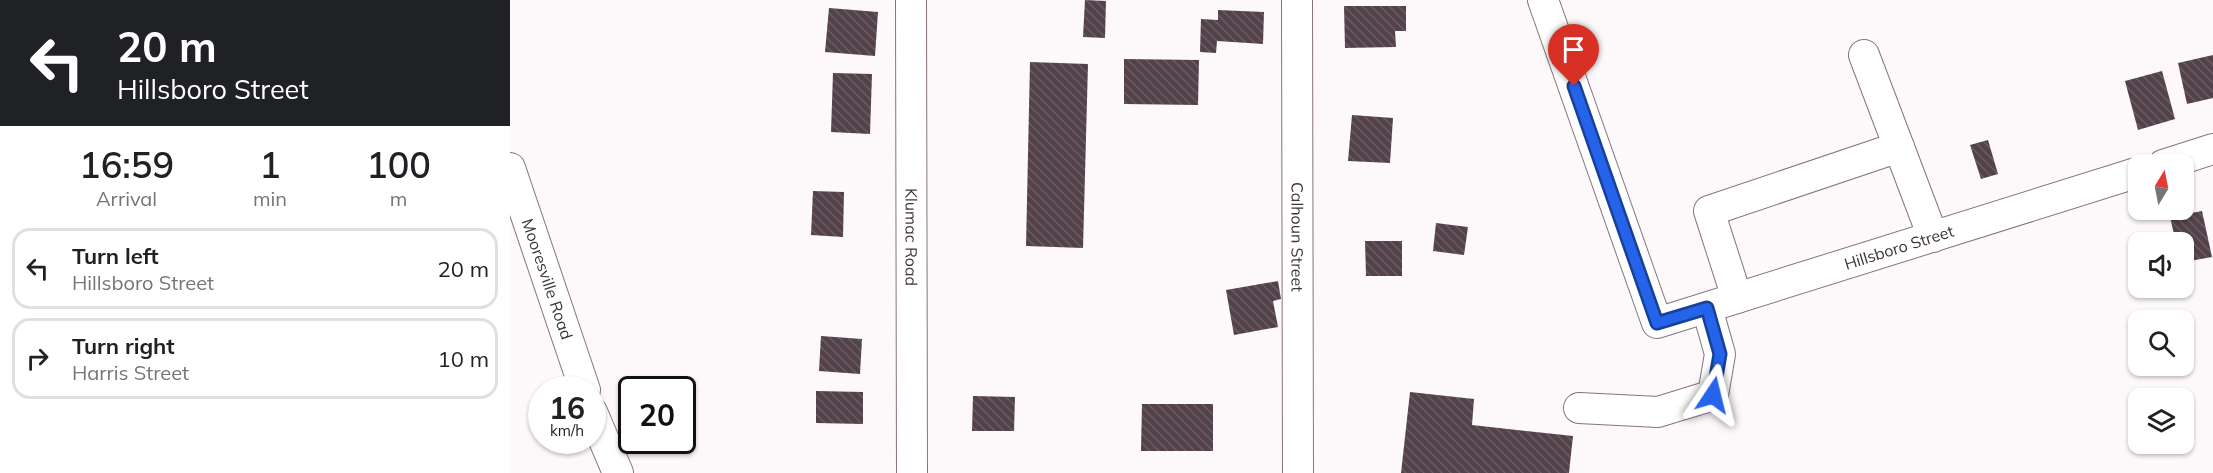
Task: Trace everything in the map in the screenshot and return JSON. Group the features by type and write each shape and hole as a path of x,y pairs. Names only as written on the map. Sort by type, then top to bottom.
{"street":[{"name":"Klumac Road","path":"911,0 912,473"},
{"name":"Calhoun Street","path":"1297,0 1298,473"},
{"name":"Hillsboro Street","path":"1543,0 1657,323 2128,175"},
{"path":"1864,55 1933,237"},
{"path":"1737,298 1709,211 1899,147"},
{"path":"2194,155 2213,149"},
{"name":"Mooresville Road","path":"510,168 580,376"},
{"path":"1579,408 1658,412 1713,395 1720,354 1707,308"},
{"path":"606,445 618,473"}],"building":[{"path":"1085,0 1106,1 1105,38 1083,37"},
{"path":"1344,6 1406,6 1406,31 1395,31 1396,47 1345,48"},
{"path":"829,8 878,12 875,56 825,52"},
{"path":"1218,10 1264,12 1263,44 1217,41 1216,53 1200,52 1201,19 1218,20"},
{"path":"2213,55 2213,98 2187,104 2178,63"},
{"path":"1124,59 1199,60 1198,105 1124,104"},
{"path":"1030,62 1088,64 1083,248 1026,246"},
{"path":"2162,71 2175,119 2138,130 2125,81"},
{"path":"833,73 872,74 870,134 831,132"},
{"path":"1352,115 1393,118 1390,163 1348,161"},
{"path":"1988,140 1998,174 1981,179 1970,145"},
{"path":"813,191 844,192 843,237 811,235"},
{"path":"2202,211 2212,257 2194,260 2194,232 2173,232 2171,220 2194,220 2194,212"},
{"path":"1436,223 1468,227 1464,255 1433,251"},
{"path":"1365,241 1402,241 1402,276 1366,276"},
{"path":"1278,281 1281,299 1273,301 1278,327 1234,335 1226,290"},
{"path":"821,336 862,339 860,374 819,371"},
{"path":"816,391 863,392 863,424 816,423"},
{"path":"1410,392 1474,399 1472,425 1573,436 1569,473 1401,473"},
{"path":"973,396 1015,397 1014,431 972,431"},
{"path":"1142,404 1213,404 1213,451 1141,451"}],"route":[{"path":"1574,86 1657,323 1707,308 1720,354 1713,395"}]}
